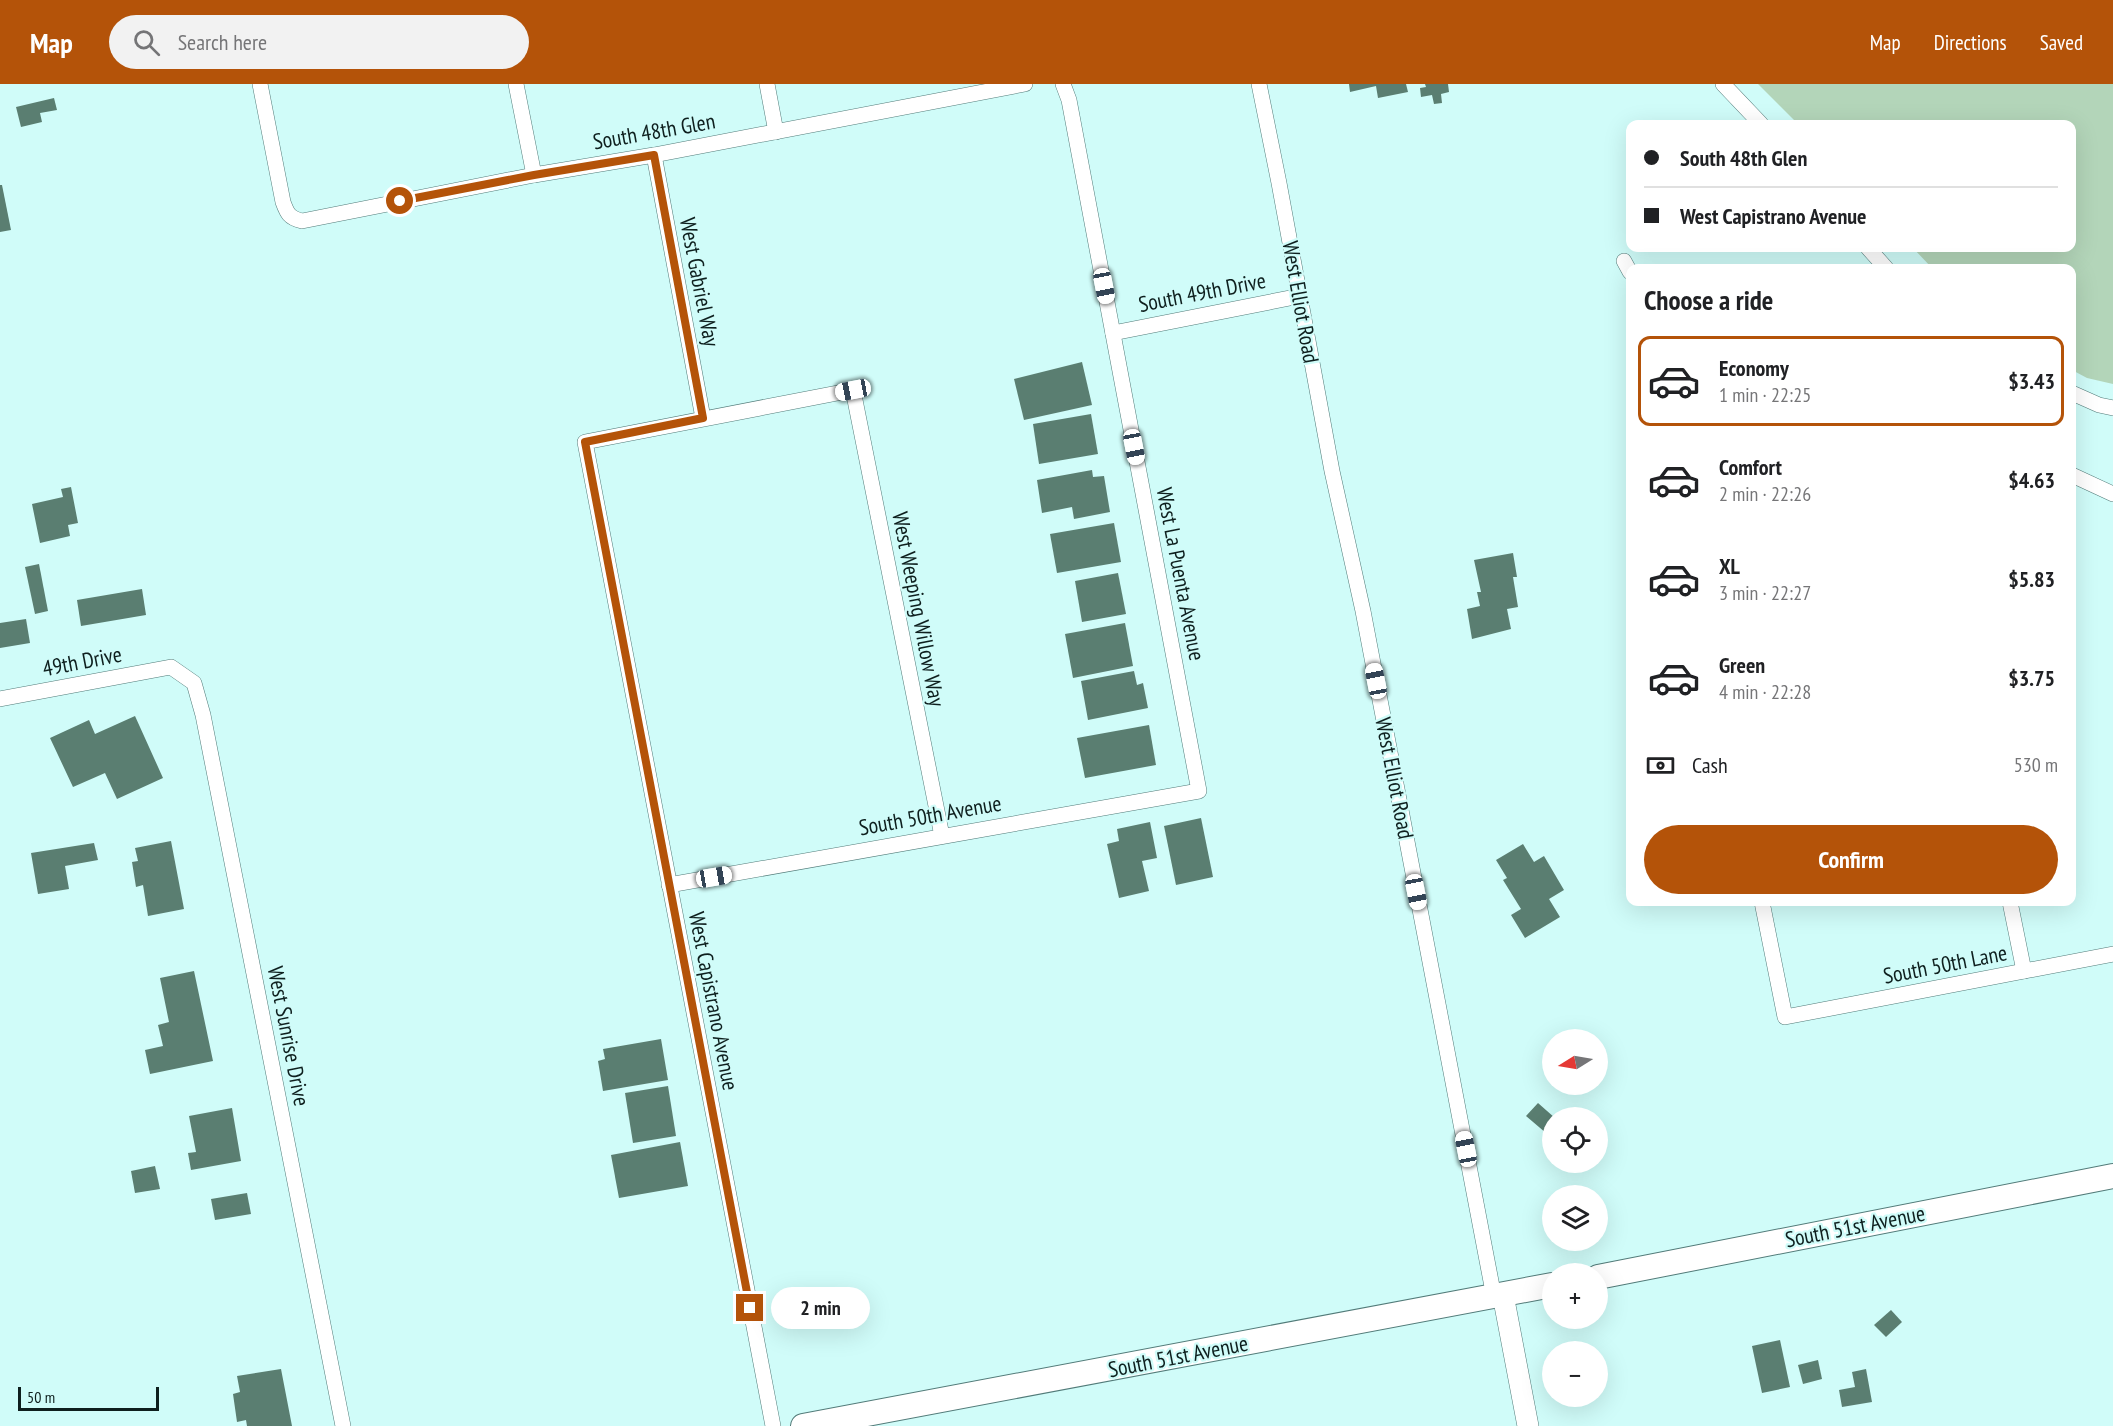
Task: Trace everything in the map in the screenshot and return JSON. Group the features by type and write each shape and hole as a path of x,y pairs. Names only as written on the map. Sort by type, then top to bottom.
{"main road":[{"name":"South 51st Avenue","path":"1608,1275 2113,1176"},
{"name":"South 51st Avenue","path":"804,1426 1542,1288"},
{"name":"West Elliot Road","path":"1498,1296 1528,1426"}],"street":[{"name":"South 48th Glen","path":"260,84 286,212 291,218 302,221 534,175 654,155 1025,84"},
{"path":"516,84 534,175"},
{"path":"767,84 776,132"},
{"name":"West La Puenta Avenue","path":"1063,84 1069,100 1199,791"},
{"name":"West Elliot Road","path":"1259,84 1332,471 1363,611 1498,1296"},
{"path":"1723,84 1757,120"},
{"name":"West Gabriel Way","path":"654,155 703,418"},
{"path":"1872,252 1882,264"},
{"name":"South 49th Drive","path":"1113,333 1300,296"},
{"name":"West Weeping Willow Way","path":"703,418 853,390 942,836"},
{"path":"2076,395 2099,405 2113,408"},
{"name":"West Capistrano Avenue","path":"703,418 585,442 773,1426"},
{"path":"2076,477 2113,494"},
{"name":"49th Drive","path":"0,699 171,667"},
{"name":"West Sunrise Drive","path":"171,667 194,682 203,715 343,1426"},
{"name":"South 50th Avenue","path":"669,885 1199,791"},
{"name":"South 50th Lane","path":"1763,906 1785,1017 2113,954"},
{"path":"2011,906 2024,971"}],"green space":[{"path":"1758,84 2113,84 2113,384 2087,378 2076,372 2076,264 1928,264 1917,252 2076,252 2076,120 1794,120"}],"building":[{"path":"1349,84 1406,84 1408,92 1378,98 1376,86 1350,92"},
{"path":"1425,84 1448,84 1449,92 1441,94 1442,103 1434,104 1432,95 1421,97 1420,88 1426,87"},
{"path":"54,98 57,110 40,113 42,122 21,127 16,107"},
{"path":"0,185 2,185 11,230 0,232"},
{"path":"1082,362 1092,405 1024,420 1014,379"},
{"path":"1091,414 1098,454 1039,464 1033,424"},
{"path":"1092,470 1093,477 1104,476 1110,512 1074,519 1072,507 1042,513 1037,480"},
{"path":"71,487 78,523 68,525 70,536 40,543 32,504 63,497 61,489"},
{"path":"1114,523 1121,562 1057,573 1050,534"},
{"path":"1513,553 1517,577 1513,577 1518,607 1507,609 1511,629 1472,639 1467,609 1480,606 1477,592 1481,592 1474,560"},
{"path":"39,564 48,611 35,614 25,567"},
{"path":"1118,573 1126,614 1082,622 1075,581"},
{"path":"142,589 146,615 81,626 77,600"},
{"path":"26,619 30,643 0,648 0,623"},
{"path":"1125,623 1133,666 1073,678 1065,634"},
{"path":"1134,671 1137,685 1143,683 1148,708 1088,720 1081,681"},
{"path":"135,716 163,778 117,799 105,773 73,787 50,738 89,720 95,734"},
{"path":"1149,725 1156,765 1085,778 1077,738"},
{"path":"1201,818 1213,877 1176,885 1164,826"},
{"path":"1150,822 1157,858 1142,861 1149,891 1119,898 1107,844 1119,841 1117,829"},
{"path":"171,841 184,909 148,916 143,885 136,887 132,862 138,861 135,848"},
{"path":"94,843 98,860 65,866 69,889 38,894 31,853"},
{"path":"1523,844 1534,862 1544,856 1564,890 1549,899 1560,917 1525,938 1511,915 1521,909 1503,880 1507,878 1496,860"},
{"path":"194,971 213,1061 150,1074 145,1050 163,1046 158,1025 169,1022 160,978"},
{"path":"661,1039 668,1080 603,1091 598,1061 605,1059 603,1049"},
{"path":"668,1086 676,1136 633,1143 625,1093"},
{"path":"1538,1103 1543,1107 1542,1130 1526,1116"},
{"path":"232,1108 241,1161 191,1170 188,1153 196,1152 189,1116"},
{"path":"680,1142 688,1186 619,1198 611,1155"},
{"path":"155,1166 160,1189 135,1193 131,1171"},
{"path":"247,1193 251,1214 215,1220 211,1199"},
{"path":"1891,1310 1902,1322 1886,1337 1874,1325"},
{"path":"1780,1340 1790,1387 1762,1393 1752,1346"},
{"path":"1818,1360 1822,1379 1803,1384 1798,1365"},
{"path":"281,1369 292,1426 247,1426 246,1420 237,1422 233,1394 240,1392 237,1376"},
{"path":"1866,1369 1872,1402 1842,1407 1839,1390 1855,1387 1852,1372"}],"route":[{"path":"400,201 654,155 703,418 585,442 750,1308"}]}
